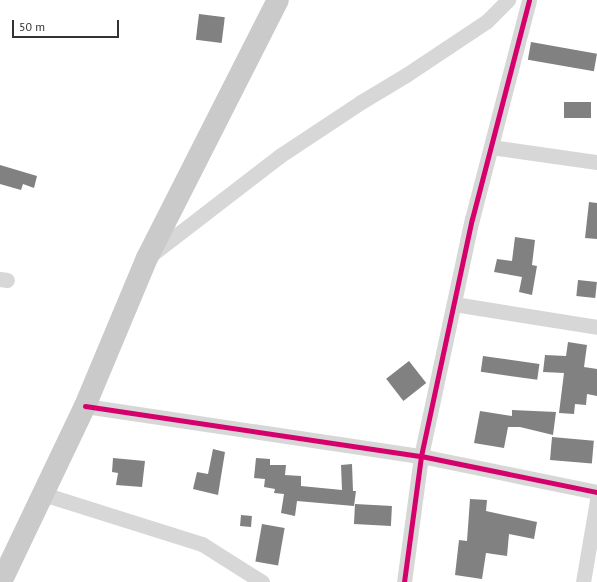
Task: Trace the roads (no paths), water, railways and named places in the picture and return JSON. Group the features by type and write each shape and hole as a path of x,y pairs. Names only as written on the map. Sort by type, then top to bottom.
{"main road":[{"path":"1,582 85,406 147,258 278,0"}],"street":[{"path":"147,258 281,155 360,102 406,75 487,21 508,0"},
{"path":"404,582 421,456 472,219 529,0"},
{"path":"491,147 597,162"},
{"path":"454,304 597,327"},
{"path":"85,406 421,456 597,492"},
{"path":"43,494 195,541 262,582"},
{"path":"582,582 597,500"}]}
